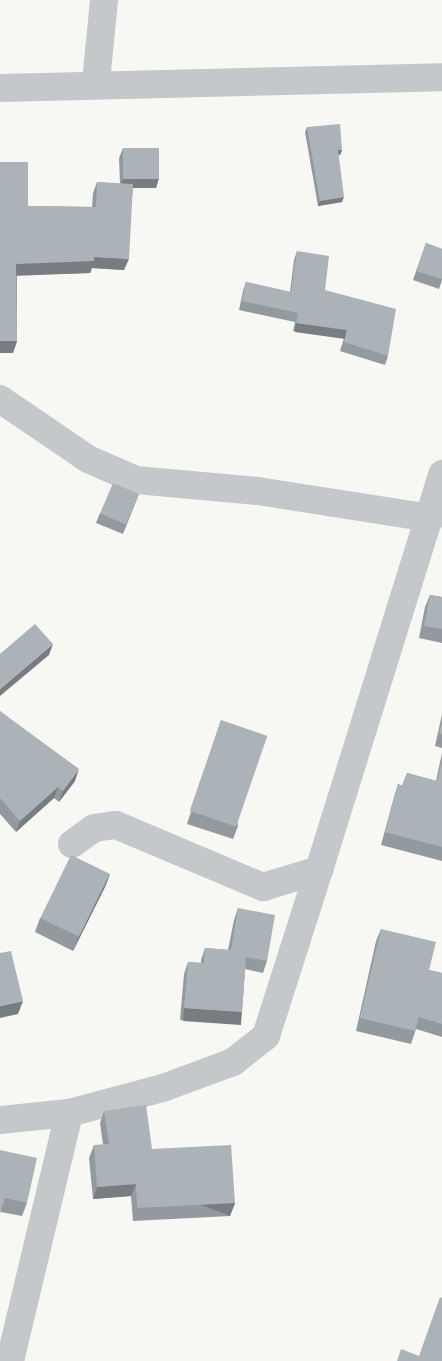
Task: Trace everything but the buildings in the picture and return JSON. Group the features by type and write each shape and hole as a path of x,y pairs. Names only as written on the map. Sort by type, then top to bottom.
{"street":[{"path":"96,82 104,0"},
{"path":"0,88 96,82 442,77"},
{"path":"0,399 88,459 136,480 258,491 431,518"},
{"path":"0,1120 69,1113 163,1088 233,1062 266,1036 431,518 442,474"},
{"path":"72,844 94,828 116,825 263,887 319,870"},
{"path":"10,1361 69,1113"}]}
